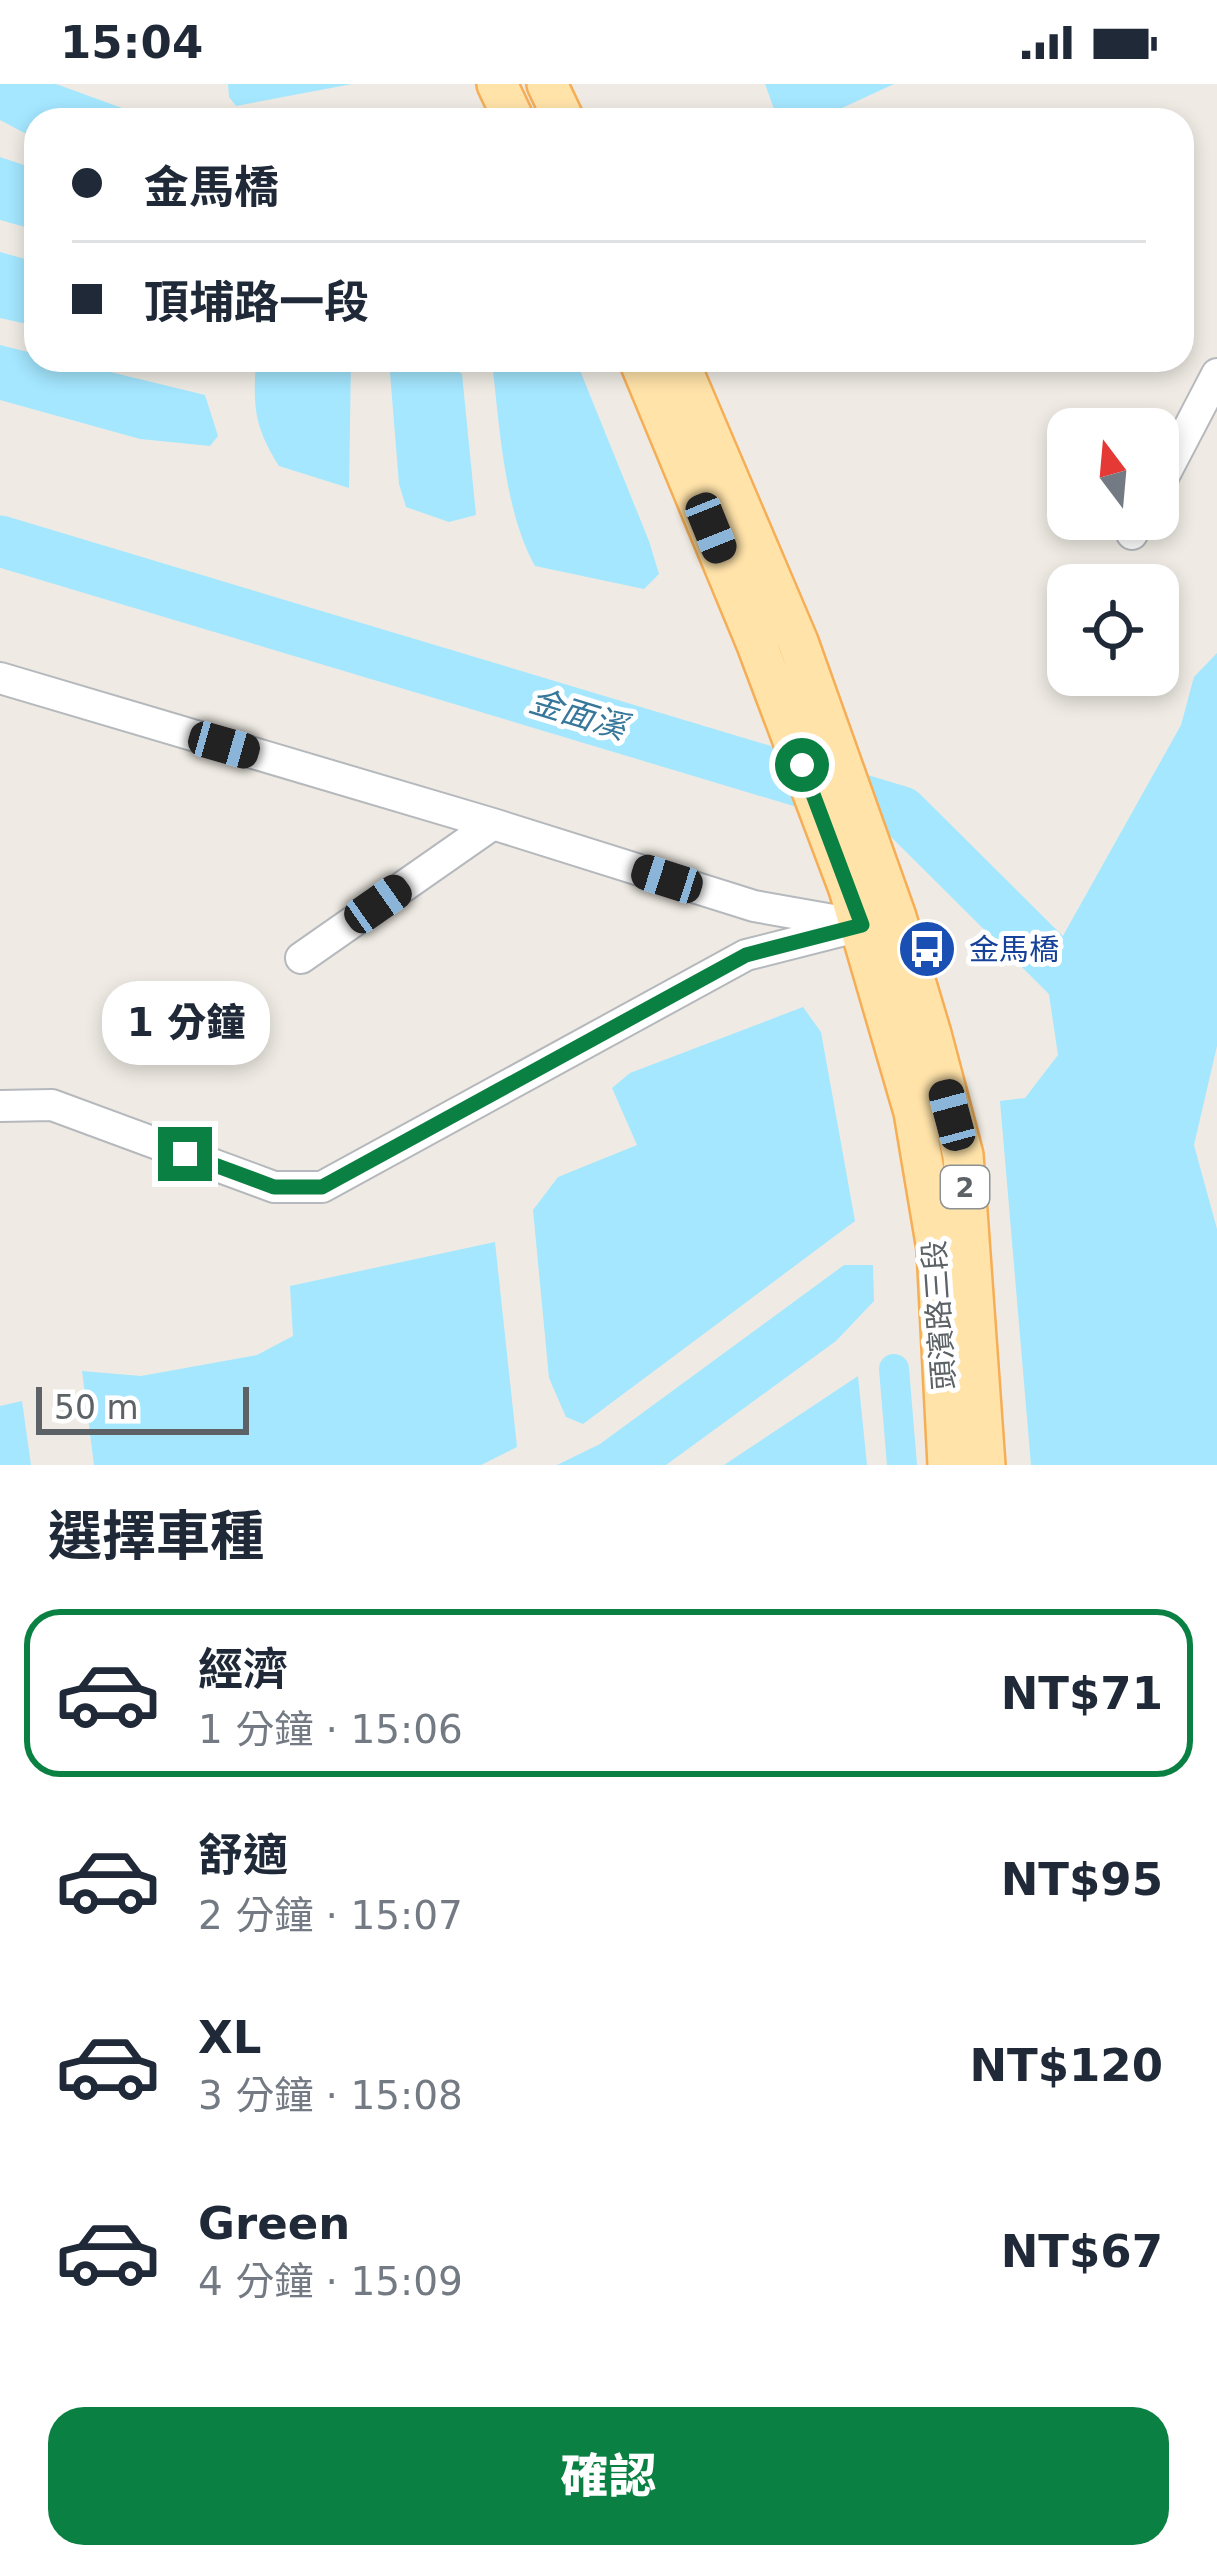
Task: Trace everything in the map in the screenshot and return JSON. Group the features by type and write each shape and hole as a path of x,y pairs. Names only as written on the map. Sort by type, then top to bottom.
{"main road":[{"name":"2","path":"644,372 869,910"},
{"name":"2","path":"683,372 798,642 869,910"},
{"name":"頭濱路三段","path":"869,910 914,1112 938,1249 948,1465"},
{"name":"頭濱路三段","path":"869,910 963,1155 985,1465"}],"street":[{"path":"1179,447 1217,374"},
{"path":"0,678 754,906 869,910"},
{"path":"301,958 493,824"},
{"path":"2,1103 52,1105 274,1187 322,1187 746,955 869,910"}],"water":[{"path":"0,84 56,84 122,108 24,108 24,133 0,120"},
{"path":"228,84 352,84 236,106"},
{"path":"765,84 894,84 842,108 774,108"},
{"path":"0,157 24,165 24,227 0,220"},
{"path":"0,252 24,259 24,323 0,318"},
{"path":"0,345 24,351 24,372 110,372 205,395 218,436 210,446 140,439 0,400"},
{"path":"256,372 351,372 349,488 279,466 264,439"},
{"path":"390,372 459,372 476,515 449,522 406,507 399,484"},
{"path":"493,372 581,372 659,574 644,589 535,566 516,519"},
{"path":"1217,653 1217,1046 1194,1145 1217,1229 1217,1465 1031,1465 1000,1101 1025,1098 1058,1055 1045,968 1181,725 1194,677"},
{"path":"803,1007 821,1032 855,1221 583,1424 566,1417 549,1378 533,1210 558,1177 637,1145 612,1088 630,1073"},
{"path":"495,1242 517,1447 481,1465 94,1465 82,1371 141,1376 257,1355 293,1336 290,1286"},
{"path":"844,1265 873,1265 874,1301 836,1341 666,1465 557,1465 600,1444"},
{"path":"858,1376 867,1465 724,1465"},
{"path":"22,1401 31,1465 0,1465 0,1406"}],"waterway":[{"name":"金面溪","path":"0,541 902,812 1090,999"},
{"path":"894,1369 902,1465"}],"place":[{"name":"金馬橋","path":"927,949"}],"route":[{"path":"185,1154 274,1187 322,1187 746,955 862,925 802,765"}]}
